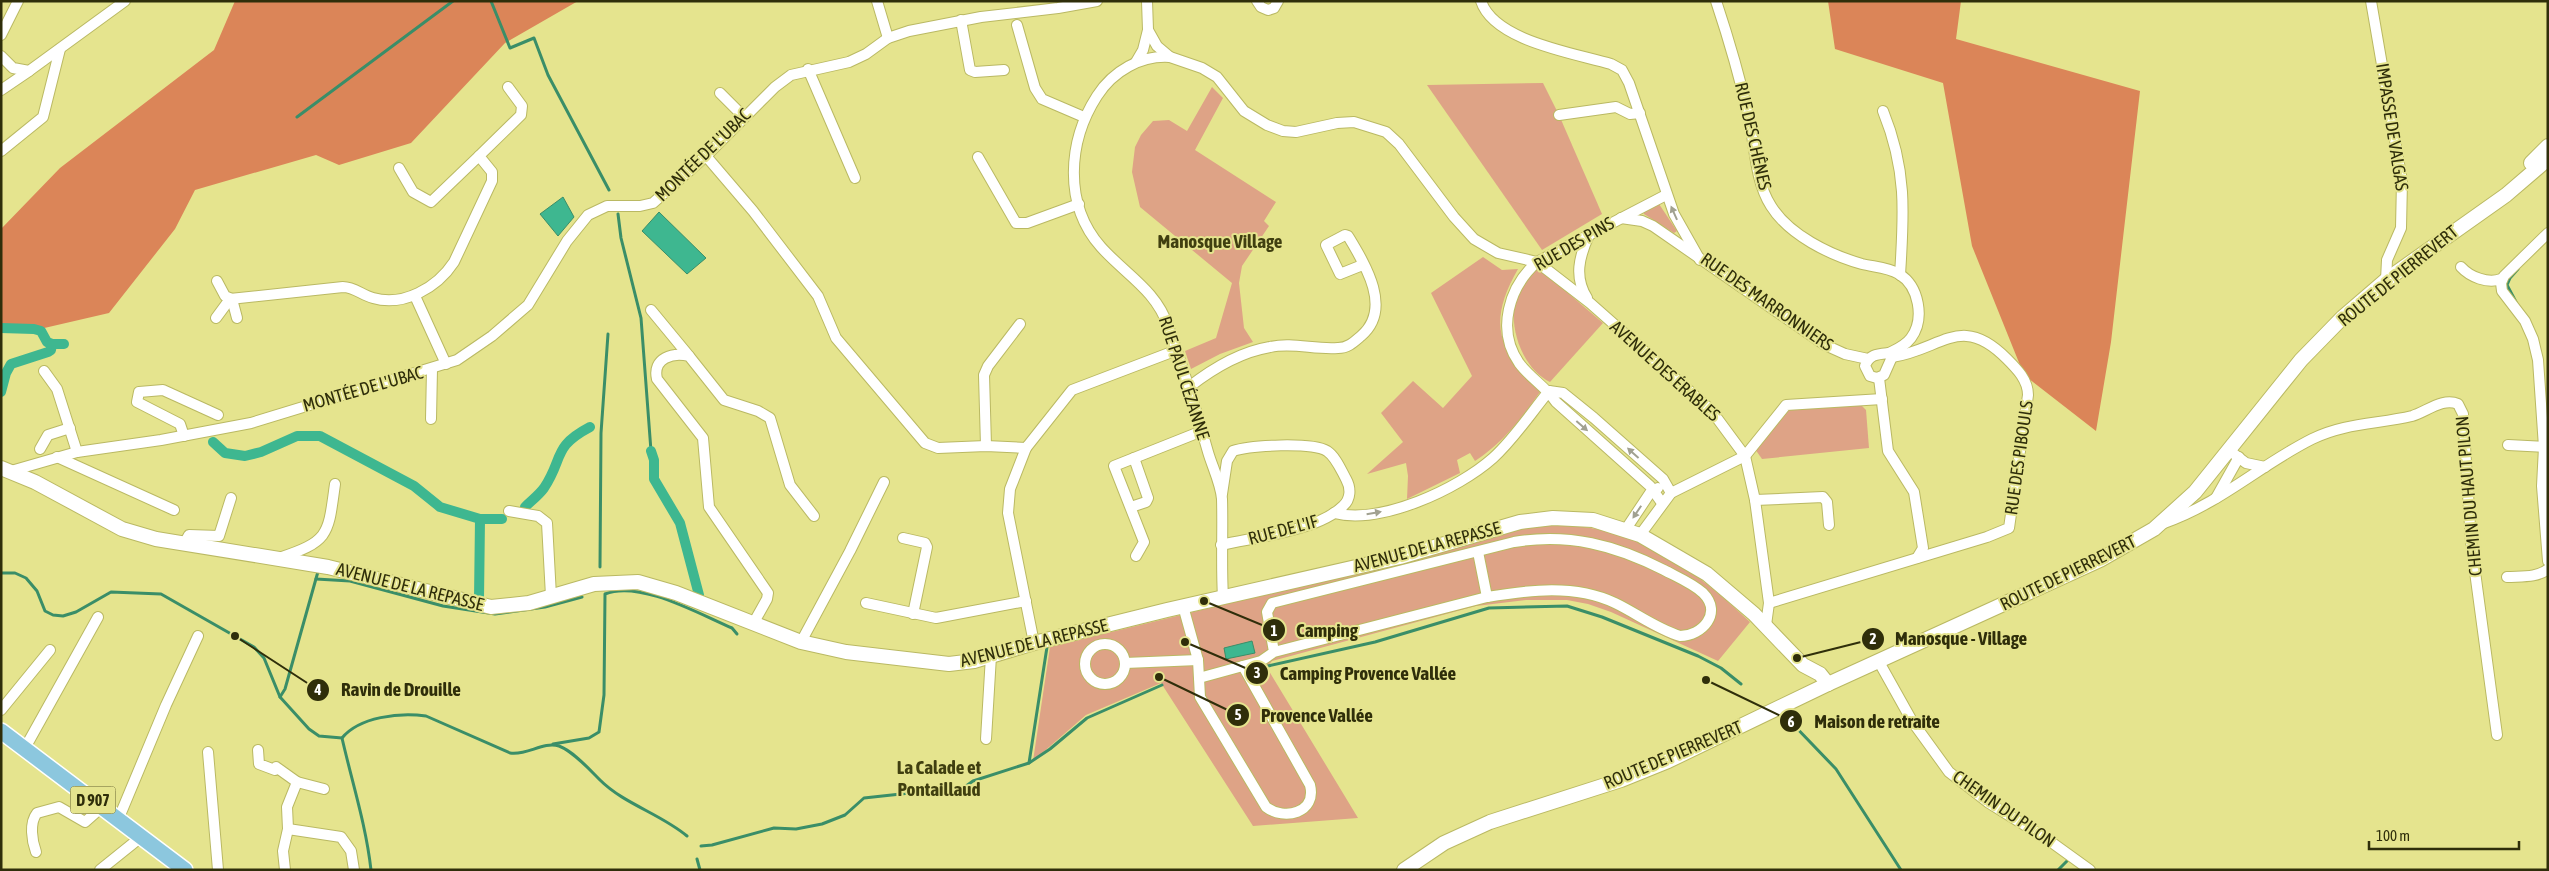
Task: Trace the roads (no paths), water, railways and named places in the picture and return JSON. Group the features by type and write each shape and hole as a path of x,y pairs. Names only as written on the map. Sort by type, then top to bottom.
{"main road":[{"name":"D 907","path":"1,731 185,870"}],"street":[{"path":"1,35 18,1"},
{"path":"1,90 60,49 116,5 126,1"},
{"path":"877,1 888,38"},
{"name":"MONTÉE DE L'UBAC","path":"6,470 77,452 184,436 251,423 306,404 446,364 476,348 528,305 567,241 588,214 607,206 650,205 706,156 785,79 808,69 857,59 888,38 961,20 1097,1"},
{"path":"1136,62 1143,50 1148,30 1147,1"},
{"path":"1257,1 1261,7 1268,10 1274,8 1278,1"},
{"name":"RUE DES MARRONNIERS","path":"1481,1 1492,19 1516,35 1618,67 1628,80 1666,195 1700,260 1819,342 1844,354 1868,359"},
{"name":"RUE DES CHÊNES","path":"1716,1 1737,65 1761,180 1770,205 1792,227 1830,252 1900,275"},
{"name":"IMPASSE DE VALGAS","path":"2371,1 2402,181 2401,228 2387,260 2386,280"},
{"path":"961,20 970,70 1004,70"},
{"path":"1017,25 1035,88 1040,97 1084,117"},
{"path":"1148,30 1156,46 1170,57 1211,73 1221,80 1244,111 1272,128 1296,132 1337,123 1354,122 1386,132 1399,144 1454,217 1474,239 1498,253 1537,262"},
{"path":"1,151 43,117 60,49"},
{"path":"1,56 13,68 29,71"},
{"name":"RUE PAUL CÉZANNE","path":"1170,57 1152,57 1136,62 1107,82 1084,117 1074,160 1074,180 1078,204 1088,229 1101,246 1159,304 1177,350 1222,497 1223,597"},
{"path":"808,69 855,178"},
{"path":"399,168 412,192 431,202 521,115 522,106 508,87"},
{"path":"720,93 744,117"},
{"path":"1560,115 1616,107 1630,114 1640,113"},
{"path":"1883,110 1894,136 1903,194 1904,229 1900,275 1908,282 1915,295 1918,319 1910,339 1891,355 1886,373 1879,378 1867,373 1865,366 1868,359 1875,355 1891,355"},
{"name":"ROUTE DE PIERREVERT","path":"2476,214 2548,146"},
{"path":"217,281 225,296 230,299 343,287 380,300 415,296 452,265 492,181 492,172 479,156"},
{"path":"706,156 753,211 818,296 834,335 925,443 938,448 986,446 1026,448"},
{"path":"978,157 1016,223 1027,223 1078,204"},
{"name":"ROUTE DE PIERREVERT","path":"1404,870 1423,856 1462,834 1499,819 1621,780 1660,764 1822,682 1879,662 2100,560 2161,524 2234,454 2301,360 2343,317 2386,280 2476,214 2506,195 2548,159"},
{"name":"RUE DES PINS","path":"1662,503 1654,489 1556,402 1549,391 1520,364 1511,347 1508,333 1508,312 1514,290 1522,276 1537,262 1666,195"},
{"path":"1620,218 1646,223 1700,260"},
{"path":"1676,242 1684,232"},
{"path":"1589,235 1582,253 1578,274 1582,289 1590,304"},
{"path":"2461,267 2471,276 2491,281 2501,279 2547,237"},
{"name":"AVENUE DES ÉRABLES","path":"1537,262 1590,304 1711,410 1746,456 1755,500 1769,603 1766,624"},
{"path":"1189,388 1226,362 1265,347 1290,345 1336,348 1352,344 1367,331 1376,308 1375,293 1363,266"},
{"path":"2501,279 2502,291 2525,321 2536,351 2546,447 2542,486 2548,561"},
{"path":"415,296 446,364"},
{"path":"216,318 230,299"},
{"path":"230,299 237,318"},
{"path":"651,310 724,400 758,411 771,420 790,485 814,516"},
{"path":"986,446 984,375 988,366 1020,324"},
{"name":"RUE DES PIBOULS","path":"1769,603 1995,535 2009,528 2028,390 2024,379 1992,344 1977,337 1960,336 1941,340 1906,355 1891,355"},
{"path":"1034,642 1008,513 1011,485 1026,448 1072,390 1177,350"},
{"path":"689,356 675,354 667,356 659,364 656,377 703,438 709,507 768,593 767,599 753,624"},
{"path":"431,419 432,369"},
{"path":"44,371 56,389 77,452"},
{"path":"1879,378 1889,454 1915,495 1924,548 1917,558"},
{"path":"184,436 179,423 137,402 138,392 163,390 218,415"},
{"path":"1334,513 1367,514 1412,505 1477,470 1493,458 1549,391"},
{"name":"RUE DES PINS","path":"1549,391 1567,396 1663,479 1670,490"},
{"path":"1626,529 1654,489 1670,490 1681,487 1746,456 1786,405 1882,399"},
{"name":"CHEMIN DU HAUT PILON","path":"2161,524 2195,512 2312,439 2344,427 2413,415 2444,402 2455,402 2461,407 2465,426 2471,542 2497,735"},
{"path":"40,449 48,435 70,428"},
{"path":"1136,556 1145,543 1114,466 1202,431"},
{"name":"RUE DE L'IF","path":"1221,545 1311,525 1334,513 1349,498 1348,482 1329,452 1309,445 1273,446 1233,451 1227,461 1222,497"},
{"path":"2508,445 2546,447"},
{"path":"2215,500 2234,454 2248,464 2265,467"},
{"path":"57,457 174,510"},
{"path":"1131,507 1146,502 1148,498 1134,458"},
{"name":"AVENUE DE LA REPASSE","path":"6,470 122,529 184,544 328,567 465,603 491,607 519,605 594,584 638,582 676,593 801,642 846,652 934,664 961,664 1034,642 1392,559 1532,520 1580,519 1626,529 1640,535 1707,574 1766,624 1803,665 1822,682"},
{"path":"801,642 850,551 884,482"},
{"path":"277,559 314,545 324,534 329,523 335,484"},
{"path":"1640,535 1670,490"},
{"path":"1755,500 1823,497 1826,502 1829,525"},
{"path":"184,544 189,535 219,536 231,498"},
{"path":"509,511 538,516 547,523 551,596"},
{"path":"903,538 925,544 927,547 913,614"},
{"path":"1199,678 1243,666 1260,660 1274,652 1487,597 1536,590 1582,594 1614,603 1680,636 1693,635 1700,631 1706,625 1711,611 1707,598 1702,593 1683,580 1633,555 1603,544 1574,539 1539,539 1478,552 1272,603 1267,612 1274,652"},
{"path":"1478,552 1487,597"},
{"path":"2507,577 2542,574 2548,568"},
{"path":"866,604 936,618 1026,601"},
{"path":"1183,606 1198,660 1200,697 1264,803 1271,810 1280,814 1293,814 1302,810 1310,801 1310,785 1243,666"},
{"path":"25,748 98,616"},
{"path":"118,820 166,705 198,636"},
{"path":"1104,644 1116,648 1125,663 1122,676 1111,684 1105,685 1093,681 1088,676 1084,664 1088,652 1098,645 1104,644"},
{"path":"1,710 50,650"},
{"path":"986,739 990,656"},
{"path":"1125,663 1198,660"},
{"name":"CHEMIN DU PILON","path":"1879,662 1912,720 1937,756 1956,778 1989,803 2047,839 2090,870"},
{"path":"258,750 259,764 275,770 276,767 297,782 324,789"},
{"path":"208,752 218,870"},
{"path":"285,870 283,849 288,829 288,801 297,782"},
{"path":"36,852 32,840 36,813 59,807 85,822 102,807"},
{"path":"288,829 341,837 351,851 354,870"},
{"path":"100,870 141,837"}],"waterway":[{"path":"297,117 453,1"},
{"path":"491,1 510,48 534,38 548,75 609,190"},
{"path":"618,214 621,238 641,318 651,451"},
{"path":"2516,302 2507,285 2518,269"},
{"path":"1,328 41,331 47,342 52,344 51,350 48,352 11,364 6,373 1,392"},
{"path":"600,567 601,433 608,334"},
{"path":"52,344 64,344"},
{"path":"2547,412 2548,426"},
{"path":"525,507 544,488 564,447 578,434 590,427"},
{"path":"213,442 225,453 245,456 261,452 297,436 320,436 414,486 440,507 480,519 479,599"},
{"path":"651,451 654,460 654,479 680,523 699,595"},
{"path":"480,519 502,519"},
{"path":"280,697 285,689 319,568"},
{"path":"1,573 15,573 26,578 37,591 45,611 53,615 63,616 76,612 111,592 161,594 254,647 264,658 280,697 309,729 319,736 342,738 362,820 371,870"},
{"path":"316,579 350,581 443,606 495,614 545,607 582,597"},
{"path":"553,744 589,738 599,732 604,695 605,594 619,591 635,591 669,600 732,628 737,634"},
{"path":"1268,666 1375,642 1489,608 1567,606 1602,617 1698,656 1721,668 1741,684"},
{"path":"1029,763 1047,647"},
{"path":"701,846 712,845 774,828 796,829 822,824 845,815 864,798 910,793 955,794 973,781 1029,763 1050,749 1087,718 1162,685"},
{"path":"342,738 349,731 369,721 392,716 416,715 426,716 510,753 523,752 547,745 559,746 575,756 620,796 666,821 687,836"},
{"path":"1788,719 1836,769 1901,870"},
{"path":"697,859 700,870"},
{"path":"2058,870 2068,860"}],"place":[{"name":"Camping","path":"1204,601"},
{"name":"Ravin de Drouille","path":"235,636"},
{"name":"Camping Provence Vallée","path":"1185,642"},
{"name":"Manosque - Village","path":"1797,658"},
{"name":"Provence Vallée","path":"1159,677"},
{"name":"Maison de retraite","path":"1706,680"}],"district":[{"name":"Manosque Village","path":"1220,241"},
{"name":"La Calade et Pontaillaud","path":"939,778"}]}
